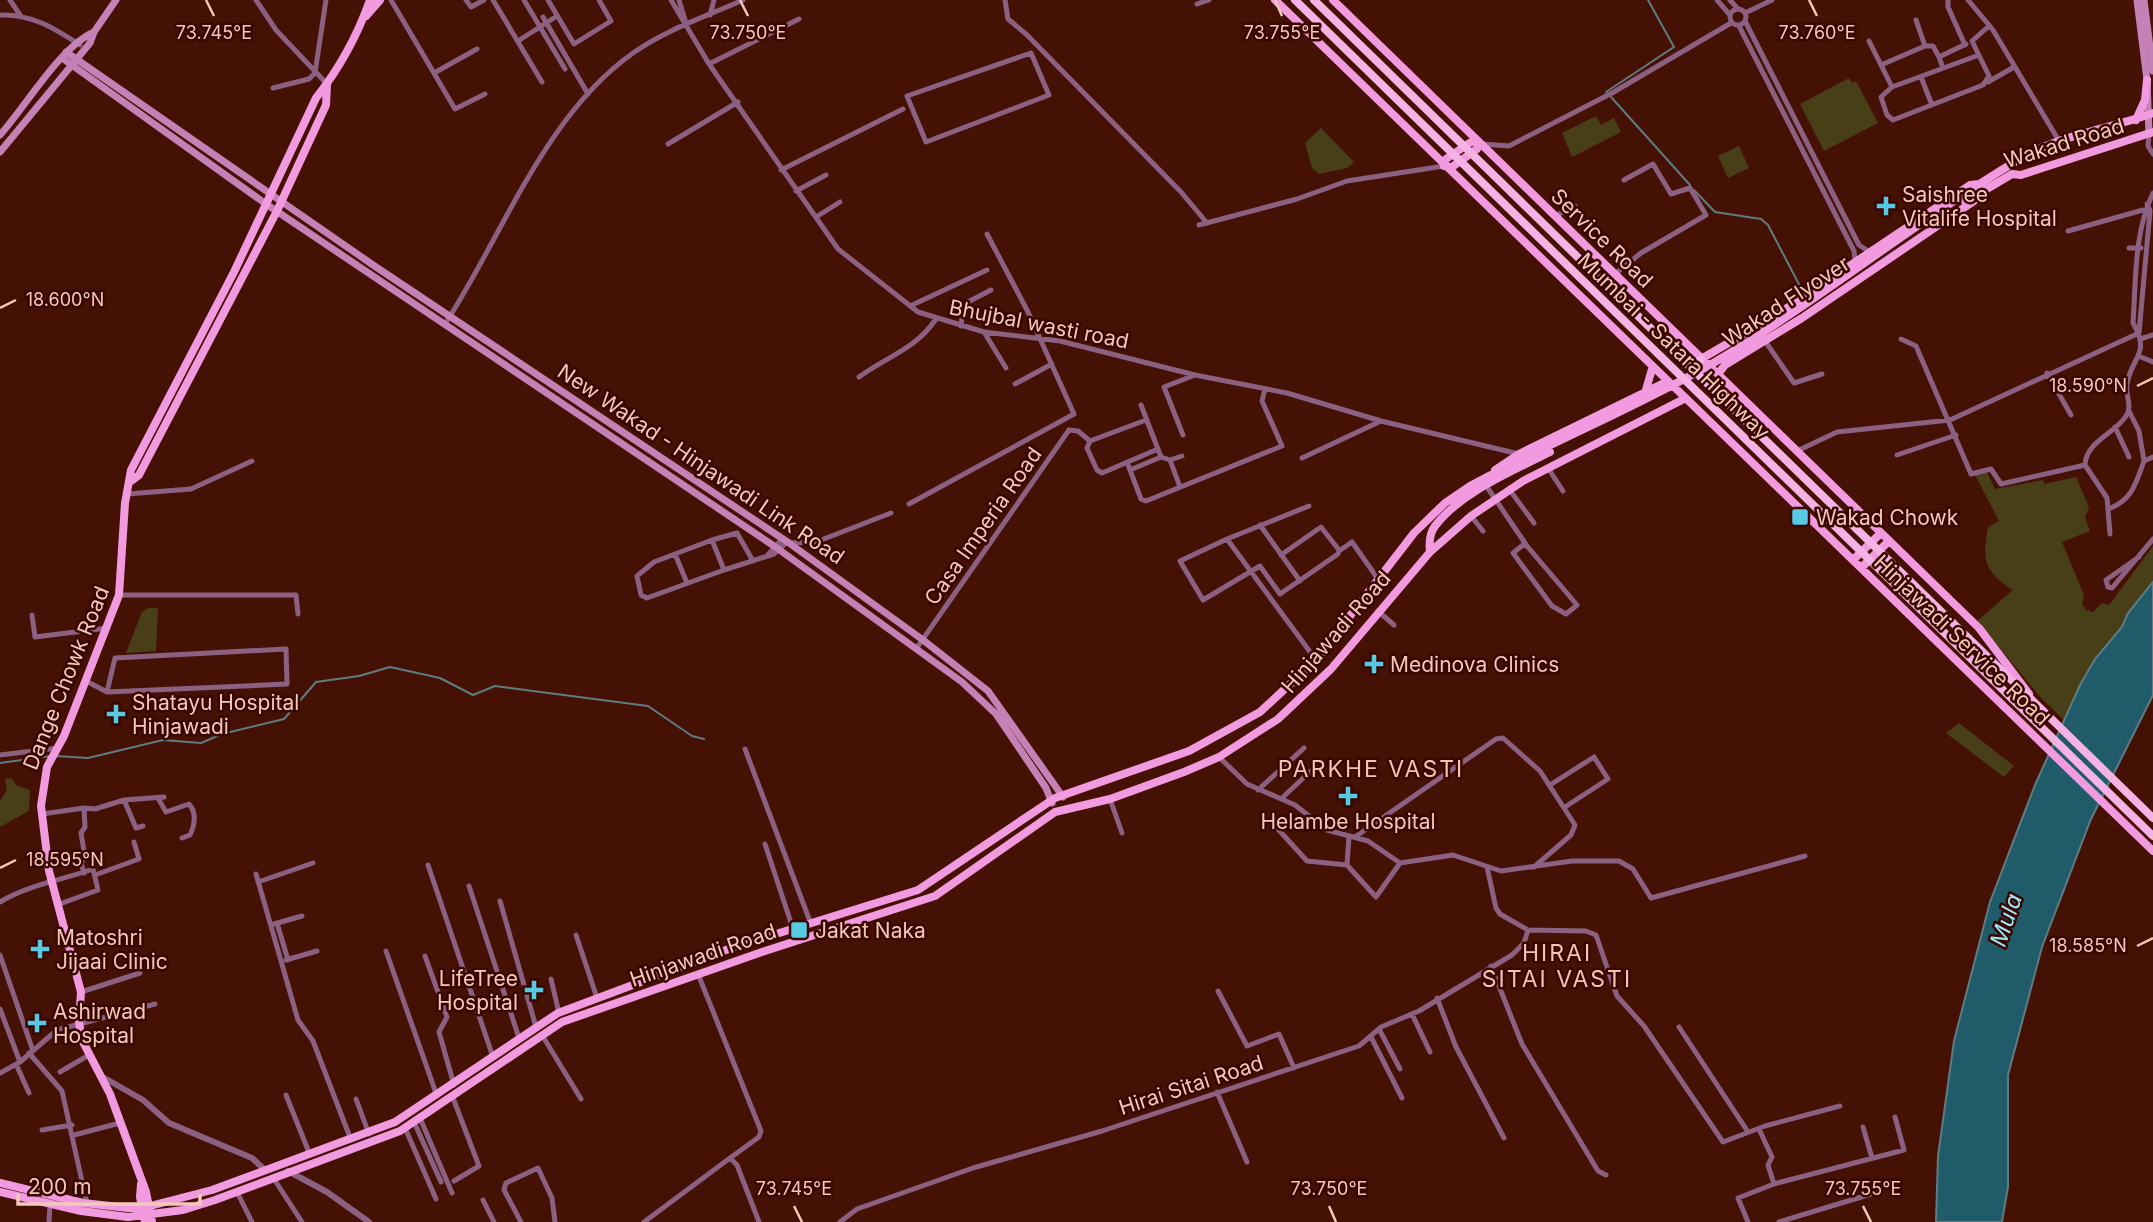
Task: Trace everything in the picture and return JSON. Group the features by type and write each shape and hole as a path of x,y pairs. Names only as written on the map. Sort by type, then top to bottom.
{"highway":[{"name":"Mumbai - Satara Highway","path":"1295,0 2030,716 2118,809 2153,836"},
{"name":"Mumbai - Satara Highway","path":"1314,0 2153,817"},
{"path":"1689,366 1702,359"}],"main road":[{"path":"0,152 85,49 116,0"},
{"name":"Dange Chowk Road","path":"366,16 370,0"},
{"name":"Dange Chowk Road","path":"147,1215 142,1181 120,1123 89,1055 79,1022 81,992 52,884 41,787 119,595 131,470 271,194 316,98 327,84 366,16 380,0"},
{"path":"1275,0 1684,399 1509,489 1471,516 1430,552"},
{"name":"Service Road","path":"1333,0 1979,628 2037,705"},
{"path":"2137,0 2152,114 2151,133"},
{"path":"2144,0 2153,71"},
{"path":"0,135 64,55 76,43 94,32"},
{"path":"64,55 73,61"},
{"name":"New Wakad - Hinjawadi Link Road","path":"73,61 786,541 923,640 988,691 1063,797"},
{"name":"New Wakad - Hinjawadi Link Road","path":"73,61 266,204 777,548 982,698 1046,788 1053,807"},
{"path":"2136,120 2145,100 2147,80"},
{"name":"Dange Chowk Road","path":"131,481 139,475 277,211 326,105 327,84"},
{"name":"Wakad Road","path":"1983,187 2016,160 2059,142 2152,114"},
{"name":"Wakad Road","path":"1983,187 2012,174 2021,175 2151,133"},
{"path":"1444,166 1452,167 1477,149 1478,143"},
{"path":"1702,359 1778,314 1868,251 1970,185 1983,187 1979,198 1788,327 1725,365 1718,374"},
{"name":"Wakad Flyover","path":"1491,474 1660,393 1715,362 1797,311 1983,187"},
{"path":"371,274 376,267"},
{"path":"1778,314 1788,327"},
{"path":"1645,393 1653,369"},
{"path":"182,372 191,375"},
{"path":"1519,461 1666,382"},
{"name":"Hinjawadi Service Road","path":"1684,399 2022,723 2118,809 2153,851"},
{"name":"Wakad Flyover","path":"1487,487 1519,461"},
{"name":"Hinjawadi Road","path":"147,1215 183,1210 237,1192 370,1144 405,1128 453,1098 542,1035 575,1017 935,896 1063,797 1189,751 1260,712 1316,660 1414,533 1445,503 1491,474"},
{"name":"Hinjawadi Road","path":"1053,807 1062,812 1068,807 1110,799 1219,757 1269,725 1313,687 1430,552 1430,534 1435,526 1487,487"},
{"path":"1853,560 1881,533"},
{"path":"1861,568 1889,541"},
{"path":"1260,712 1269,725"},
{"path":"1063,797 1068,807"},
{"path":"0,1192 98,1214 147,1215 369,1134 437,1096 559,1013 734,947 918,890 1053,807"},
{"path":"0,1184 147,1215"}],"street":[{"path":"10,0 21,16"},
{"path":"256,0 276,30 327,84"},
{"path":"273,88 309,79 315,73 326,0"},
{"path":"391,0 457,109 485,94"},
{"path":"466,0 471,7 484,0"},
{"path":"493,0 542,82"},
{"path":"524,0 565,69"},
{"path":"548,0 572,43 576,44 611,21 599,0"},
{"name":"Bhujbal wasti road","path":"671,0 709,64 843,255 909,306 936,319 984,332 1099,350 1195,376 1265,389 1519,461"},
{"name":"Bhujbal wasti road","path":"679,0 686,23"},
{"path":"710,15 714,0"},
{"path":"445,324 556,134 588,94 634,52 686,23 743,0"},
{"path":"1006,0 1011,23 1181,192 1207,223"},
{"path":"1198,4 1209,0"},
{"path":"1717,0 1730,15 1731,23"},
{"path":"1730,0 1745,13"},
{"path":"1745,13 1772,0"},
{"path":"1948,0 1948,7 1965,45"},
{"path":"1968,0 1989,26 2059,142"},
{"path":"1730,15 1738,9"},
{"path":"1745,13 1745,21 1767,75"},
{"path":"0,15 21,16 58,29 85,49"},
{"path":"517,41 557,16"},
{"path":"543,17 588,94"},
{"path":"709,64 800,19"},
{"path":"1916,20 1925,46"},
{"path":"1739,26 1745,21"},
{"path":"1731,23 1739,26 1817,172 1859,245 1868,251"},
{"path":"1478,143 1508,146 1612,93 1731,23"},
{"path":"1939,57 1972,41 1989,26"},
{"path":"1869,41 1892,87"},
{"path":"1972,41 1989,76 1988,82"},
{"path":"1881,65 1925,46 1933,46 1943,68"},
{"path":"434,73 477,49"},
{"path":"1031,53 1039,73 1049,95 926,142 907,96 1031,53"},
{"path":"1979,55 1892,87 1881,97 1890,119 1988,82 2014,67"},
{"path":"1039,73 1054,64"},
{"path":"1921,77 1932,105"},
{"path":"668,144 738,102"},
{"path":"781,170 904,109"},
{"path":"2151,133 2148,146 2153,154"},
{"path":"1615,274 1641,253 1706,215 1691,189 1671,194 1653,164 1624,180"},
{"path":"1199,225 1297,199 1347,181 1444,166"},
{"path":"1817,172 1854,251 1855,260"},
{"path":"796,191 825,175"},
{"path":"2140,336 2133,323 2138,248 2145,207 2153,193"},
{"path":"816,217 840,202"},
{"path":"1555,216 1575,206"},
{"path":"2068,232 2145,207"},
{"path":"2108,509 2127,500 2144,461 2140,431 2129,411 2127,383 2141,357 2140,336 2150,211 2145,207"},
{"path":"909,504 1074,414 987,234"},
{"path":"2129,248 2147,248"},
{"path":"909,306 987,270"},
{"path":"961,326 964,304 991,290"},
{"path":"859,377 889,356 901,354 921,338 936,319"},
{"path":"984,332 1006,368"},
{"path":"1797,451 1837,432 1950,420 2047,373 2140,336 2153,335"},
{"path":"1901,339 1916,346 1950,420 1969,471 1991,469 2001,484 2085,465"},
{"path":"1765,341 1794,383 1822,373"},
{"path":"2141,357 2153,362"},
{"path":"1015,384 1052,364"},
{"path":"2047,373 2071,415"},
{"path":"1183,435 1164,387 1195,376"},
{"path":"1127,462 1141,499 1146,501 1282,446 1262,401 1265,389"},
{"path":"1141,405 1161,457"},
{"path":"2110,534 2104,494 2085,465 2089,450 2129,411"},
{"path":"1146,420 1090,441 1087,448 1099,472 1158,449"},
{"path":"1063,421 1069,430 1078,431 1090,441"},
{"path":"1302,458 1381,421"},
{"path":"2115,427 2129,457"},
{"name":"Casa Imperia Road","path":"916,649 1069,430"},
{"path":"1897,455 1956,435"},
{"path":"643,457 648,449"},
{"path":"1130,470 1161,457 1170,460 1182,456"},
{"path":"2144,461 2153,457"},
{"path":"1170,460 1180,487"},
{"path":"127,494 191,489 252,461"},
{"path":"1548,468 1563,491"},
{"path":"1487,487 1527,546 1577,605 1566,614 1552,606 1513,552 1522,545 1527,546"},
{"path":"1509,489 1534,523"},
{"path":"1309,506 1227,538 1180,561 1201,599 1206,600 1260,566 1280,594 1352,542 1378,579"},
{"path":"753,561 737,533 712,540 639,572 641,594 646,598 724,570 753,561 767,556 786,541 816,542 891,513"},
{"path":"1471,516 1483,531"},
{"path":"1260,525 1300,580"},
{"path":"1281,555 1321,527 1339,551"},
{"path":"1227,538 1316,660"},
{"path":"2139,557 2112,574 2106,580 2108,587 2112,588 2139,557 2153,539"},
{"path":"712,540 724,570"},
{"path":"676,554 687,583"},
{"path":"119,595 296,595 298,614"},
{"path":"1378,611 1394,625"},
{"path":"32,615 35,637 107,628"},
{"path":"86,681 107,692 287,684 286,649 115,658 107,692"},
{"path":"1347,865 1352,836 1496,739 1508,739 1550,785 1565,807 1575,831 1533,869"},
{"path":"0,755 59,747"},
{"path":"1258,790 1304,748"},
{"path":"745,749 811,924"},
{"path":"1219,757 1258,790 1282,798 1327,830 1368,841 1400,863 1453,855 1501,871 1533,869 1572,861 1624,862 1651,898 1805,856"},
{"path":"1550,785 1594,757 1608,779 1565,807"},
{"path":"1282,798 1314,768"},
{"path":"42,814 95,809 124,800 161,797 166,812 182,805 189,804 192,807 194,827 190,835 182,838"},
{"path":"1110,799 1122,833"},
{"path":"124,800 136,828 143,826"},
{"path":"83,873 81,863 85,858 81,833 85,827 84,808"},
{"path":"1276,828 1307,861 1347,865 1376,897 1400,863"},
{"path":"95,875 139,859 135,842"},
{"path":"765,844 793,929"},
{"path":"258,882 313,863"},
{"path":"428,865 493,1057"},
{"path":"1487,867 1496,908 1500,914 1528,932 1586,931 1596,935 1617,996 1644,1026 1720,1140 1726,1142 1748,1132 1840,1106"},
{"path":"0,902 20,890 52,884 93,869 97,890 57,905"},
{"path":"257,874 286,961 298,1020 313,1041 351,1140"},
{"path":"469,886 519,1038"},
{"path":"500,901 536,1027"},
{"path":"274,924 302,916"},
{"name":"Hirai Sitai Road","path":"840,1222 858,1209 972,1168 1102,1131 1344,1052 1371,1037 1379,1029 1412,1014 1512,955 1528,932"},
{"path":"576,935 597,998"},
{"path":"286,961 317,951"},
{"path":"386,951 437,1096"},
{"path":"0,955 31,1052 62,1091 72,1125 87,1204"},
{"path":"425,956 447,1017 439,1032 454,1085"},
{"path":"1491,966 1522,1044 1598,1171 1606,1175"},
{"path":"81,992 140,973"},
{"path":"644,1222 760,1137 761,1131 698,974"},
{"path":"551,979 559,1013"},
{"path":"1218,991 1247,1046 1279,1034 1294,1068"},
{"path":"1437,999 1456,1048 1504,1138"},
{"path":"0,1073 18,1063 57,1030 155,1004"},
{"path":"0,1009 29,1093"},
{"path":"1412,1014 1430,1052"},
{"path":"1679,1027 1748,1132"},
{"path":"1379,1029 1400,1069"},
{"path":"542,1035 581,1099"},
{"path":"1371,1037 1402,1098"},
{"path":"60,1072 89,1055"},
{"path":"99,1075 144,1100 169,1123 252,1158 266,1171"},
{"path":"1217,1092 1247,1162"},
{"path":"286,1095 310,1155"},
{"path":"453,1098 479,1166 454,1181"},
{"path":"356,1099 369,1134"},
{"path":"1748,1222 1737,1199 1774,1184 1904,1150 1895,1116"},
{"path":"417,1120 441,1182"},
{"path":"417,1120 452,1193"},
{"path":"74,1135 120,1123"},
{"path":"42,1130 72,1125"},
{"path":"1863,1127 1872,1158"},
{"path":"405,1128 436,1199"},
{"path":"1759,1129 1772,1157 1768,1165 1774,1184"},
{"path":"730,1158 737,1165 759,1222"},
{"path":"286,1164 289,1173 327,1192 369,1222"},
{"path":"521,1222 504,1190 506,1183 538,1168 552,1198 555,1222"},
{"path":"274,1179 302,1222"},
{"path":"237,1192 252,1222"},
{"path":"1779,1222 1871,1194"},
{"path":"482,1200 494,1222"},
{"path":"49,1222 50,1204"}],"shaded area":[{"path":"1849,78 1852,83 1856,81 1878,123 1824,151 1800,104"},
{"path":"1596,116 1601,125 1614,118 1621,132 1572,157 1562,133"},
{"path":"1321,128 1354,162 1347,168 1319,174 1312,168 1305,143"},
{"path":"1739,146 1749,168 1728,178 1718,156"},
{"path":"1986,470 1995,489 2043,480 2044,484 2076,477 2089,507 2085,517 2090,531 2062,542 2084,595 2082,604 2086,610 2093,612 2102,603 2109,605 2153,546 2153,582 2080,685 2065,721 2042,699 1977,621 2013,590 1996,577 1987,564 1985,549 1988,527 1999,521 1975,475"},
{"path":"149,608 158,608 156,651 126,653 142,612"},
{"path":"1959,723 2014,766 2004,777 1946,733"},
{"path":"12,778 16,785 30,790 29,811 0,827 0,801 7,790 5,779"}],"water":[{"name":"Mula","path":"2153,582 2153,695 2091,819 2042,947 2008,1075 2008,1187 2002,1222 1936,1222 1938,1156 1954,1041 1990,902 2035,785 2080,685 2095,659 2122,627 2128,613"}],"waterway":[{"path":"1606,92 1674,47 1648,0"},
{"path":"1611,97 1690,185"},
{"path":"1694,190 1715,212 1761,219 1768,225 1802,290"},
{"path":"56,756 88,758 163,740 201,743 222,734 284,719 316,682 359,676 390,667 440,678 473,695 495,686 648,706 692,736 704,739"},
{"path":"0,763 51,756"}],"place":[{"name":"Saishree Vitalife Hospital","path":"1886,206"},
{"name":"Wakad Chowk","path":"1800,517"},
{"name":"Medinova Clinics","path":"1374,664"},
{"name":"Shatayu Hospital Hinjawadi","path":"116,714"},
{"name":"Helambe Hospital","path":"1348,796"},
{"name":"Jakat Naka","path":"799,930"},
{"name":"Matoshri Jijaai Clinic","path":"40,949"},
{"name":"LifeTree Hospital","path":"534,990"},
{"name":"Ashirwad Hospital","path":"37,1023"}],"district":[{"name":"PARKHE VASTI","path":"1371,769"},
{"name":"HIRAI SITAI VASTI","path":"1557,966"}]}
